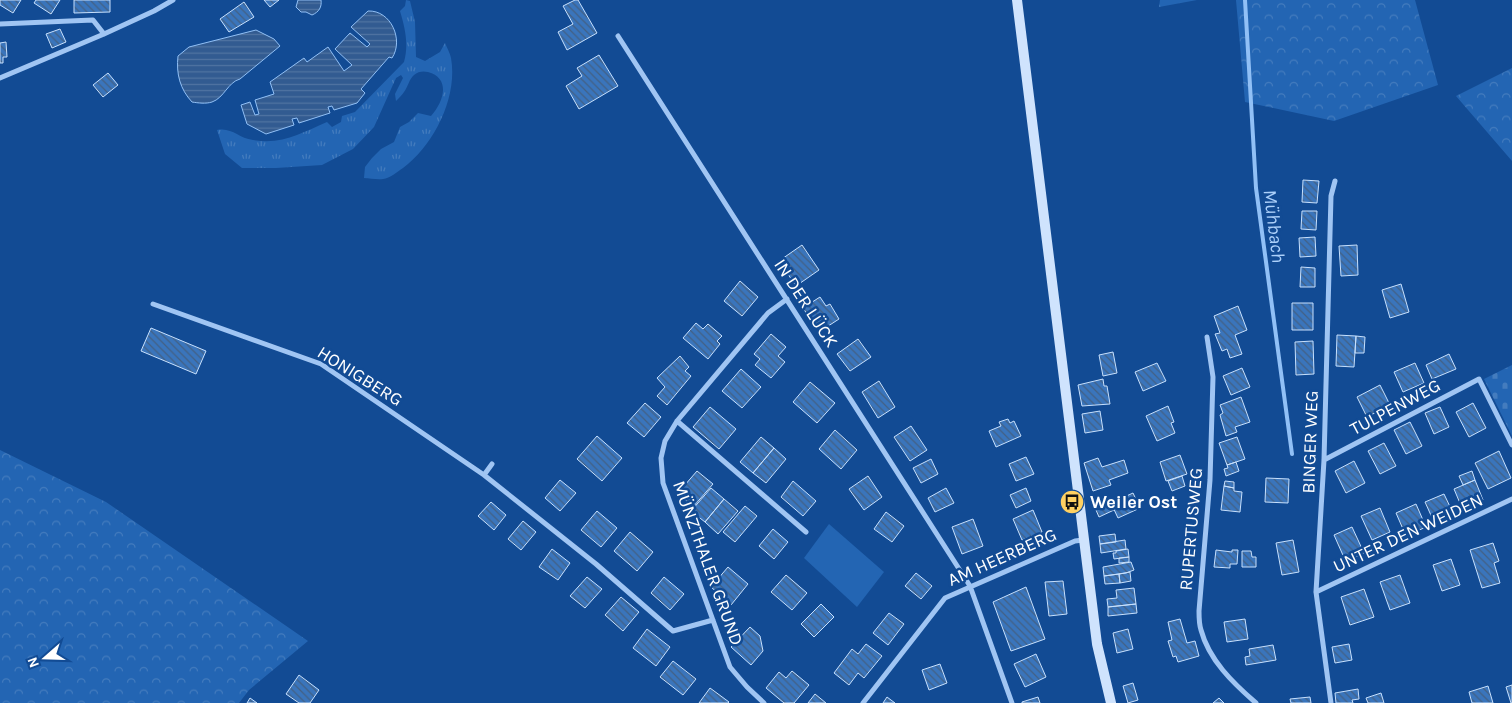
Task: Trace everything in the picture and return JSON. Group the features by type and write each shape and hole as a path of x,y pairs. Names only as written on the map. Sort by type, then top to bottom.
{"main road":[{"path":"1017,0 1083,540 1097,644 1111,703"}],"street":[{"path":"0,78 104,34 173,0"},
{"path":"0,24 93,20 104,34"},
{"name":"IN DER LÜCK","path":"618,36 970,586 1012,703"},
{"name":"BINGER WEG","path":"1331,703 1316,592 1324,460 1331,196 1335,181"},
{"name":"MÜNZTHALER GRUND","path":"764,703 730,668 663,483 661,458 665,442 677,421 768,313 787,299"},
{"name":"HONIGBERG","path":"153,304 321,364 484,475 596,564 674,631 713,620"},
{"name":"RUPERTUSWEG","path":"1207,337 1213,376 1210,480 1198,610 1201,631 1215,660 1233,683 1256,703"},
{"name":"TULPENWEG","path":"1324,460 1479,379 1512,445"},
{"path":"677,421 806,532"},
{"path":"484,475 492,464"},
{"name":"UNTER DEN WEIDEN","path":"1316,592 1512,499"},
{"name":"AM HEERBERG","path":"863,703 945,598 1075,541 1083,540"}],"green space":[{"path":"406,0 410,1 415,22 416,57 425,61 440,52 445,43 451,58 452,73 447,104 434,133 425,147 403,168 386,178 364,178 365,167 381,149 394,142 400,127 409,122 418,113 431,116 436,110 442,98 442,85 440,79 428,72 414,75 396,101 395,94 403,78 401,75 396,78 374,127 353,149 322,165 242,168 225,154 217,130 231,131 253,140 274,141 292,137 327,122 332,127 341,122 342,116 355,112 404,62 406,42 400,11 405,6"},
{"path":"1160,0 1197,0 1159,7"},
{"path":"1236,0 1415,0 1438,85 1334,121 1245,102"},
{"path":"1512,68 1512,161 1456,96"},
{"path":"1512,365 1512,436 1484,379"},
{"path":"0,450 106,502 308,641 249,690 239,703 0,703"},
{"path":"829,524 884,572 857,607 804,558"}],"shaded area":[{"path":"298,0 321,0 321,3 318,11 312,15 301,12 296,7"},
{"path":"368,11 383,15 389,21 396,35 397,43 392,58 389,57 361,89 365,93 357,103 334,110 332,106 328,107 330,113 299,123 297,118 292,119 294,125 266,134 247,124 241,105 250,102 255,115 259,114 255,100 274,94 270,82 304,58 307,62 328,47 344,71 352,65 335,49 350,33 367,47 370,44 351,27"},
{"path":"256,30 274,39 280,46 240,79 232,83 216,100 207,103 192,102 184,92 180,81 178,56 189,47"}],"building":[{"path":"0,0 21,0 13,13 0,5"},
{"path":"36,0 60,0 51,14 34,3"},
{"path":"74,0 110,0 110,12 74,13"},
{"path":"264,0 279,0 270,7"},
{"path":"578,0 597,33 567,50 558,32 573,24 563,6"},
{"path":"244,2 254,17 229,32 220,19"},
{"path":"60,29 66,42 52,48 46,34"},
{"path":"6,42 7,57 3,57 3,63 0,63 0,43"},
{"path":"599,55 618,86 579,109 566,86 582,76 577,68"},
{"path":"108,73 118,85 103,97 93,85"},
{"path":"1303,180 1319,181 1317,203 1302,202"},
{"path":"1302,211 1317,211 1316,230 1301,229"},
{"path":"1315,237 1316,256 1300,257 1299,238"},
{"path":"802,245 819,270 796,286 779,261"},
{"path":"1357,245 1358,275 1341,276 1339,246"},
{"path":"1301,267 1315,268 1315,287 1300,287"},
{"path":"740,281 758,297 742,316 724,301"},
{"path":"1401,284 1409,312 1390,318 1382,290"},
{"path":"820,297 826,306 830,304 839,319 819,332 803,308"},
{"path":"1292,303 1313,303 1313,330 1292,330"},
{"path":"1238,306 1247,330 1235,335 1242,354 1230,358 1227,349 1222,351 1215,334 1220,333 1214,316"},
{"path":"696,323 703,329 708,324 722,336 717,341 720,344 708,359 683,338"},
{"path":"151,328 206,351 196,374 141,351"},
{"path":"771,334 786,347 778,356 785,362 771,378 755,365 760,359 754,354"},
{"path":"1337,335 1356,336 1354,367 1336,366"},
{"path":"1356,336 1365,337 1364,353 1355,353"},
{"path":"858,339 871,357 850,371 837,354"},
{"path":"1313,341 1314,374 1296,375 1295,342"},
{"path":"1113,352 1117,373 1103,376 1099,355"},
{"path":"1449,354 1456,369 1432,379 1426,365"},
{"path":"680,356 689,367 685,371 691,376 667,405 657,396 665,387 657,378"},
{"path":"1157,363 1166,381 1143,391 1135,372"},
{"path":"1415,363 1424,383 1403,392 1394,372"},
{"path":"1242,368 1250,387 1231,395 1223,376"},
{"path":"741,369 761,387 742,408 722,391"},
{"path":"1103,379 1104,386 1107,386 1110,404 1082,406 1078,385"},
{"path":"879,381 895,407 878,418 862,392"},
{"path":"810,382 835,403 817,423 793,402"},
{"path":"1380,385 1390,405 1367,417 1357,397"},
{"path":"1241,397 1250,422 1235,427 1237,432 1226,436 1220,415 1223,413 1220,405"},
{"path":"645,403 661,417 644,437 627,423"},
{"path":"1473,403 1486,428 1469,437 1456,412"},
{"path":"1168,406 1174,422 1171,423 1175,433 1157,441 1146,416"},
{"path":"710,407 736,429 719,449 693,427"},
{"path":"1440,407 1449,427 1434,434 1425,413"},
{"path":"1100,411 1103,430 1085,433 1082,414"},
{"path":"1008,419 1010,423 1014,421 1021,436 996,447 989,431 1001,426 999,422"},
{"path":"1410,422 1422,446 1406,454 1394,430"},
{"path":"911,426 927,450 910,461 894,437"},
{"path":"835,430 857,450 841,469 819,449"},
{"path":"597,436 622,458 602,481 577,459"},
{"path":"761,437 774,448 753,473 740,462"},
{"path":"1237,437 1245,459 1227,465 1219,443"},
{"path":"1384,443 1396,466 1380,474 1368,451"},
{"path":"774,448 786,459 766,483 753,473"},
{"path":"1499,451 1511,478 1488,489 1475,463"},
{"path":"1180,455 1187,474 1166,481 1160,462"},
{"path":"1026,457 1034,474 1016,481 1009,464"},
{"path":"1098,458 1102,467 1124,460 1128,473 1109,480 1111,485 1093,491 1084,463"},
{"path":"931,459 938,474 921,483 913,468"},
{"path":"1354,461 1365,483 1346,493 1335,471"},
{"path":"1236,462 1239,471 1226,476 1224,469 1228,468 1227,465"},
{"path":"697,471 713,484 693,507 678,493"},
{"path":"1472,471 1475,480 1463,485 1459,476"},
{"path":"868,476 882,497 864,510 849,489"},
{"path":"1182,476 1185,486 1172,491 1168,481"},
{"path":"1266,478 1289,479 1288,503 1265,502"},
{"path":"560,480 576,493 560,511 545,498"},
{"path":"1475,480 1483,500 1462,508 1454,489"},
{"path":"793,481 816,501 803,516 781,497"},
{"path":"1225,481 1234,482 1234,488 1224,486"},
{"path":"1224,486 1234,488 1234,491 1242,492 1240,512 1221,510"},
{"path":"711,488 724,499 705,522 691,511"},
{"path":"946,488 954,503 935,512 928,498"},
{"path":"1026,488 1031,501 1016,508 1010,495"},
{"path":"1133,493 1140,508 1118,518 1111,503"},
{"path":"1444,494 1453,513 1434,522 1425,502"},
{"path":"724,499 738,511 718,534 705,522"},
{"path":"491,502 506,515 494,530 478,516"},
{"path":"1110,503 1114,510 1099,517 1096,510"},
{"path":"1416,504 1426,527 1406,536 1396,513"},
{"path":"745,506 757,516 735,542 723,532"},
{"path":"1380,508 1390,532 1372,540 1361,516"},
{"path":"1033,510 1042,532 1022,540 1013,519"},
{"path":"597,511 617,528 601,547 581,530"},
{"path":"886,512 904,526 892,542 874,529"},
{"path":"973,519 983,546 962,554 952,527"},
{"path":"523,521 536,532 521,550 508,539"},
{"path":"1352,527 1364,553 1346,562 1334,535"},
{"path":"773,529 788,542 774,559 759,546"},
{"path":"630,532 653,552 637,571 614,551"},
{"path":"1115,534 1116,542 1100,544 1099,536"},
{"path":"1125,540 1126,549 1101,553 1100,544"},
{"path":"1293,540 1299,572 1282,575 1276,543"},
{"path":"1493,543 1499,561 1494,563 1500,583 1482,588 1470,550"},
{"path":"552,549 570,563 558,580 539,567"},
{"path":"1128,549 1129,557 1114,559 1113,553"},
{"path":"1216,550 1232,552 1232,550 1238,550 1237,564 1230,564 1230,568 1214,567"},
{"path":"1242,551 1251,551 1252,557 1256,557 1256,567 1242,567"},
{"path":"1129,557 1129,562 1119,563 1119,558"},
{"path":"1451,559 1460,585 1442,591 1433,565"},
{"path":"1131,562 1134,570 1104,576 1103,567"},
{"path":"728,567 748,584 731,605 711,587"},
{"path":"1130,572 1131,581 1120,583 1119,574"},
{"path":"916,573 932,586 921,599 905,586"},
{"path":"1119,574 1120,583 1105,584 1104,576"},
{"path":"786,575 807,593 792,610 771,592"},
{"path":"1400,575 1410,603 1390,610 1380,582"},
{"path":"587,577 602,589 585,608 570,596"},
{"path":"664,577 684,594 670,610 651,593"},
{"path":"1063,581 1067,614 1049,616 1045,582"},
{"path":"1026,587 1045,639 1011,651 993,602"},
{"path":"1134,588 1136,604 1108,607 1107,599 1117,598 1116,590"},
{"path":"1364,589 1374,617 1350,625 1341,597"},
{"path":"621,597 639,612 623,631 605,615"},
{"path":"821,604 834,617 814,637 801,624"},
{"path":"1136,604 1137,613 1108,616 1108,607"},
{"path":"889,613 904,624 888,645 873,633"},
{"path":"1180,619 1187,643 1195,641 1199,656 1178,662 1176,656 1173,657 1168,641 1172,640 1168,622"},
{"path":"1245,619 1248,639 1227,642 1224,622"},
{"path":"750,627 760,636 763,651 751,665 731,647"},
{"path":"647,629 670,647 656,666 633,648"},
{"path":"1128,629 1133,649 1117,653 1113,633"},
{"path":"866,644 882,656 864,678 858,673 849,685 834,673 852,649 858,654"},
{"path":"1349,644 1352,660 1335,663 1332,647"},
{"path":"1273,645 1276,660 1246,665 1245,657 1250,656 1249,649"},
{"path":"1036,654 1046,677 1025,687 1014,664"},
{"path":"673,661 696,679 683,695 660,677"},
{"path":"940,664 947,683 929,690 922,670"},
{"path":"792,671 809,685 794,703 784,703 766,688 779,672 786,678"},
{"path":"299,675 319,690 310,703 299,703 286,694"},
{"path":"1133,683 1138,700 1128,703 1123,686"},
{"path":"1512,685 1512,703 1511,703 1506,687"},
{"path":"1488,686 1493,703 1472,703 1469,692"},
{"path":"710,688 729,702 699,703"},
{"path":"1358,689 1359,699 1352,700 1353,703 1336,703 1335,693"},
{"path":"1381,693 1384,703 1368,703 1366,698"},
{"path":"815,694 826,703 808,703"},
{"path":"887,697 895,703 883,703"},
{"path":"1038,697 1040,703 1022,703 1022,702"},
{"path":"1310,697 1311,703 1291,703 1290,699"},
{"path":"250,698 257,703 247,703"},
{"path":"1219,698 1224,703 1213,703"}],"waterway":[{"name":"Mühbach","path":"1245,0 1256,188 1292,454"}],"place":[{"name":"Weiler Ost","path":"1072,502"}]}
